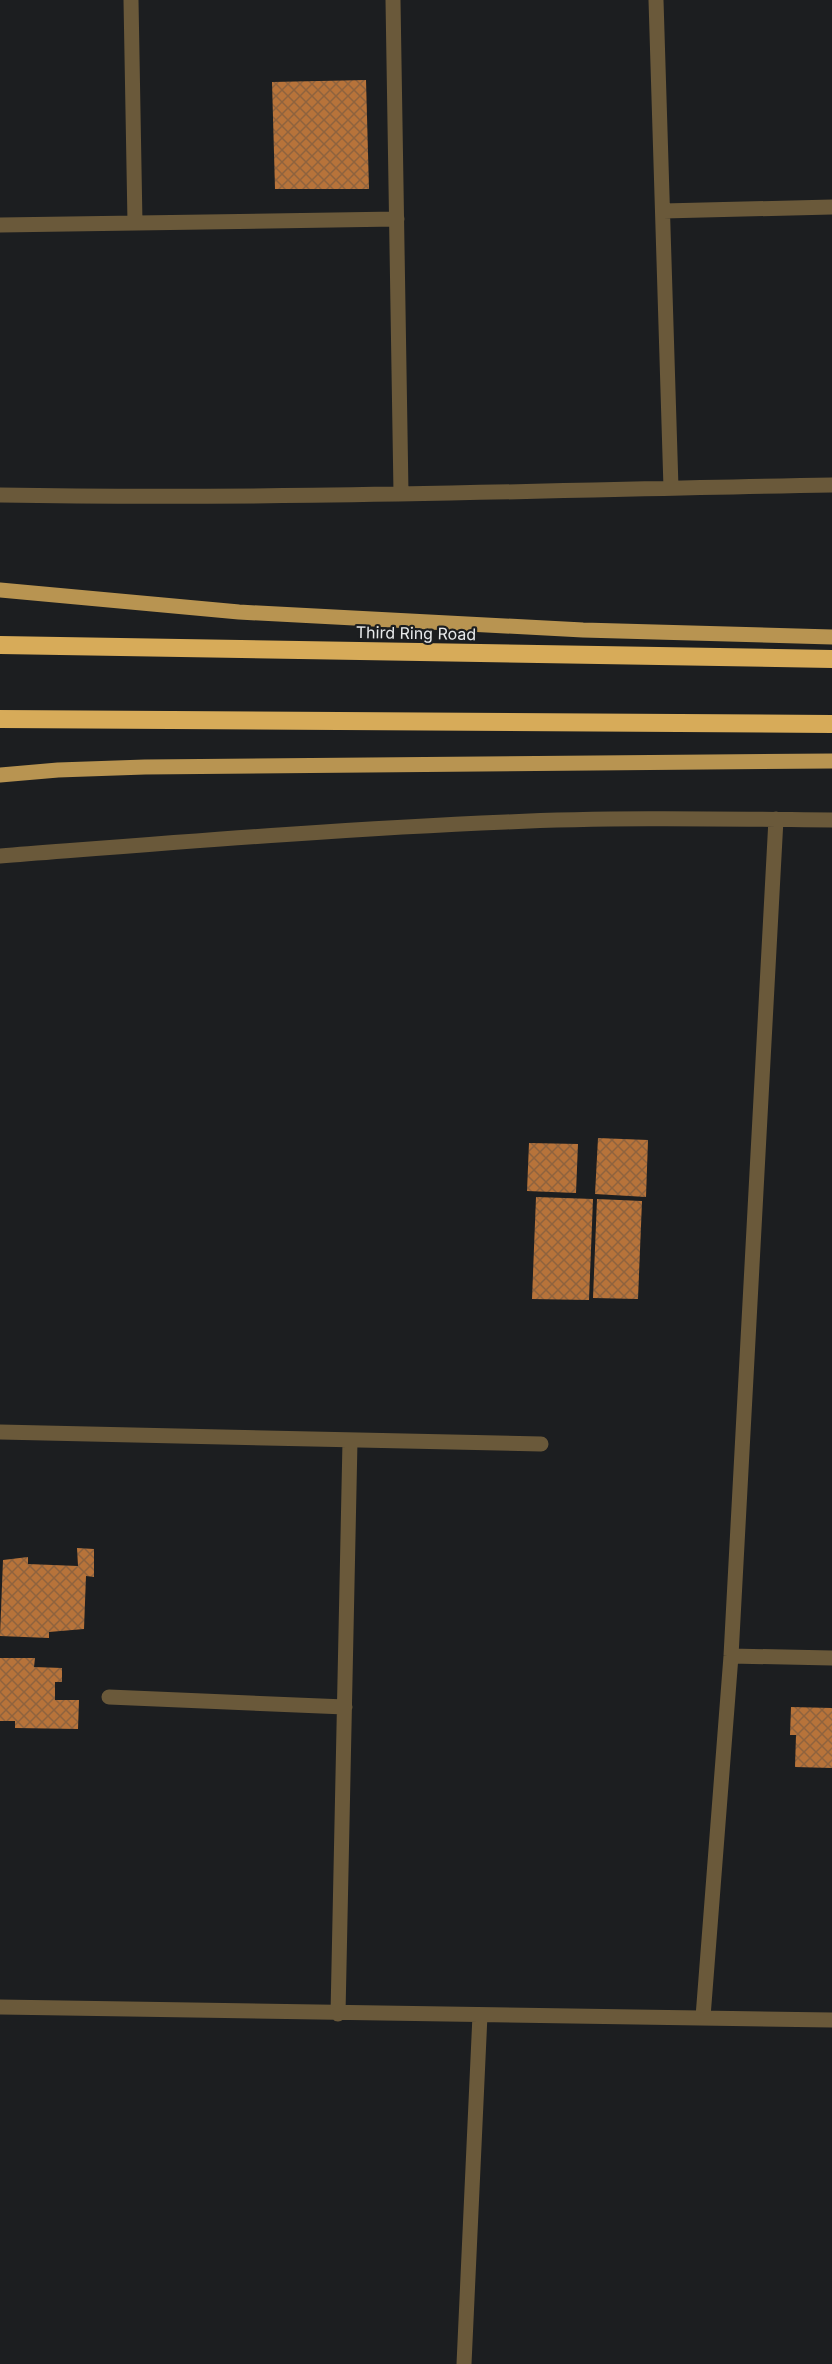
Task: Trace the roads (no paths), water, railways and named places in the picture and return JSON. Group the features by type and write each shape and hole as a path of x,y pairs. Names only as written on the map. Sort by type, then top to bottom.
{"highway":[{"name":"Third Ring Road","path":"0,645 832,659"},
{"path":"0,719 832,724"}],"main road":[{"path":"0,590 239,612 583,630 832,638"},
{"path":"0,775 145,767 832,761"}],"street":[{"path":"131,0 135,223"},
{"path":"393,0 401,493"},
{"path":"656,0 671,488"},
{"path":"663,211 832,207"},
{"path":"0,225 397,219"},
{"path":"0,495 401,493 832,485"},
{"path":"0,856 358,830 508,822 642,819 832,820"},
{"path":"703,2017 731,1656 776,819"},
{"path":"0,1432 541,1444"},
{"path":"338,2014 350,1440"},
{"path":"731,1656 832,1658"},
{"path":"109,1697 345,1707"},
{"path":"0,2007 832,2020"},
{"path":"464,2364 480,2014"}]}
